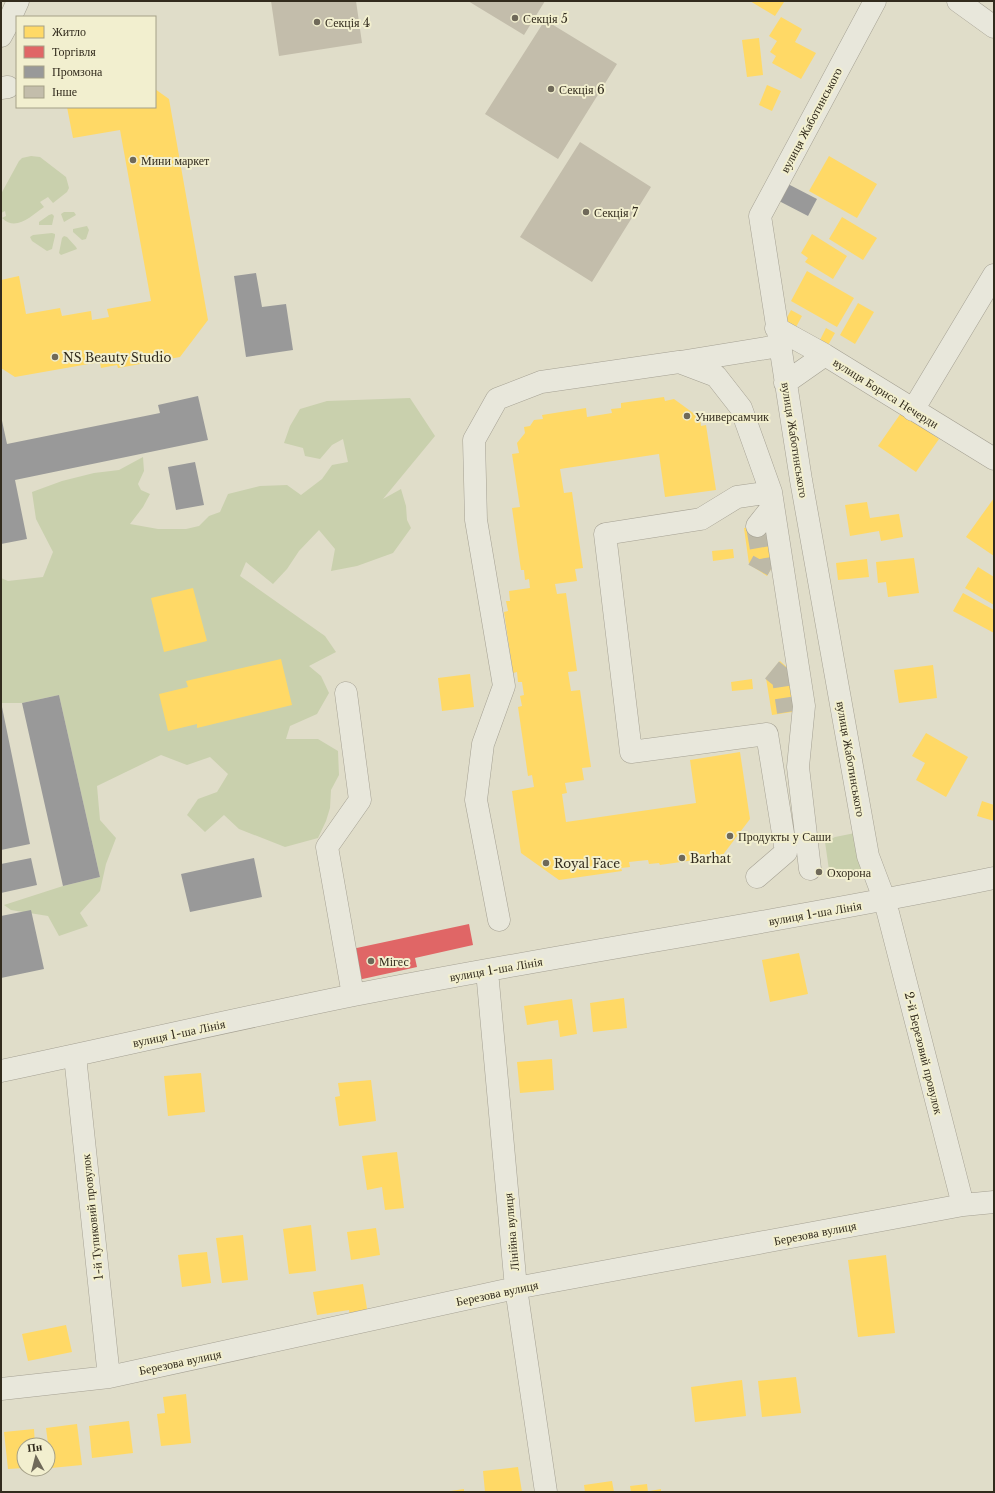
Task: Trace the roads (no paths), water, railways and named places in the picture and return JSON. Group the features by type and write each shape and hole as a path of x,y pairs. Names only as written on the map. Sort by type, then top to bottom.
{"street":[{"path":"1,36 18,1"},
{"name":"вулиця Жаботинського","path":"875,1 760,216 801,480 868,856 885,901"},
{"path":"958,1 994,27"},
{"path":"913,410 994,275"},
{"path":"499,920 476,800 483,744 504,686 476,520 474,440 497,399 541,382 679,362 778,337"},
{"name":"вулиця Бориса Нечерди","path":"778,337 825,356 994,459"},
{"path":"785,383 825,356"},
{"path":"679,362 716,376 741,408 772,499 804,706 798,767 810,869"},
{"path":"757,878 786,852 767,734 631,752 605,534 701,519 737,498 772,499"},
{"path":"757,526 772,499"},
{"path":"346,693 360,800 327,847 353,996"},
{"path":"788,712 800,743"},
{"name":"вулиця 1-ша Лінія","path":"1,1071 353,996 885,901 994,878"},
{"name":"2-й Березовий провулок","path":"885,901 963,1205"},
{"name":"Лінійна вулиця","path":"487,971 516,1288 546,1492"},
{"name":"1-й Тупиковий провулок","path":"75,1056 109,1377"},
{"name":"Березова вулиця","path":"1,1389 109,1377 516,1288 963,1205 994,1202"}],"tunnel":[{"path":"757,526 763,561 758,570"},
{"path":"772,670 783,679 788,712"}],"place":[{"name":"Секція 5","path":"515,18"},
{"name":"Секція 4","path":"317,22"},
{"name":"Секція 6","path":"551,89"},
{"name":"Мини маркет","path":"133,160"},
{"name":"Секція 7","path":"586,212"},
{"name":"NS Beauty Studio","path":"55,357"},
{"name":"Универсамчик","path":"687,416"},
{"name":"Продукты у Саши","path":"730,836"},
{"name":"Barhat","path":"682,858"},
{"name":"Royal Face","path":"546,863"},
{"name":"Охорона","path":"819,872"},
{"name":"Мігес","path":"371,961"}]}
